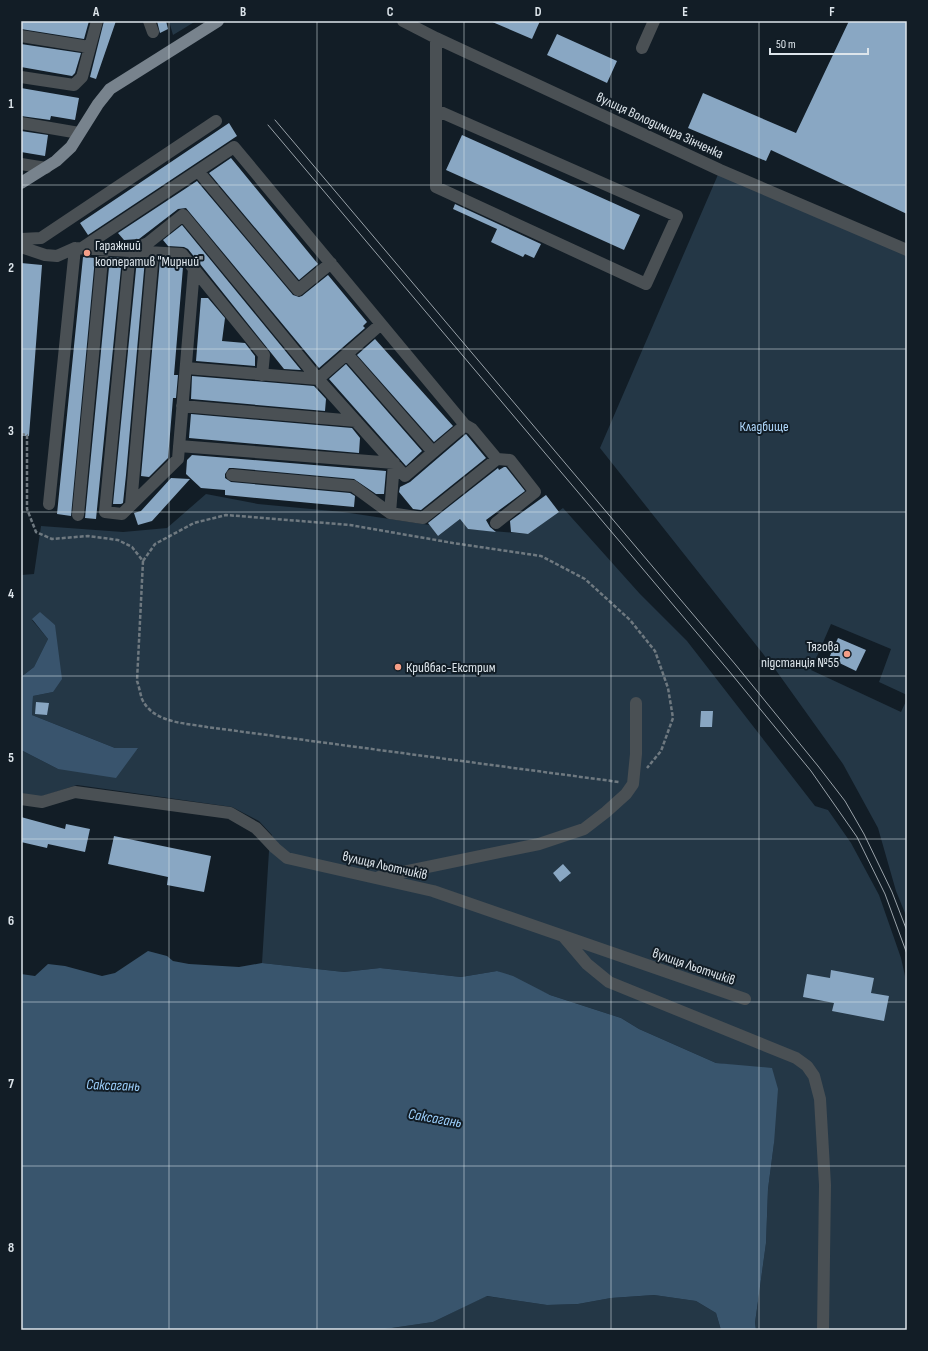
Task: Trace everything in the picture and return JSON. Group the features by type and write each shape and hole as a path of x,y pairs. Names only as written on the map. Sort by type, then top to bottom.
{"main road":[{"path":"21,183 56,161 71,147 98,104 110,89 218,21"}],"street":[{"path":"21,77 74,85 82,77 97,21"},
{"name":"вулиця Володимира Зінченка","path":"403,21 436,38 720,170 907,250"},
{"path":"642,48 654,21"},
{"path":"21,36 89,47"},
{"path":"436,38 436,110 436,187 646,284 677,216 436,110"},
{"path":"21,239 41,238 216,121"},
{"path":"21,123 79,133"},
{"path":"21,246 33,252 57,256 79,248 234,147 465,425 472,429 497,459"},
{"path":"21,164 46,168"},
{"path":"198,171 298,290 331,263"},
{"path":"130,251 148,243 184,214 318,379 405,476 465,425"},
{"path":"79,248 182,254 264,355 262,375"},
{"path":"49,504 79,248"},
{"path":"78,515 103,249"},
{"path":"130,251 105,512 122,514 178,459 194,269"},
{"path":"130,505 153,253"},
{"path":"186,368 318,379 381,324"},
{"path":"347,354 433,452"},
{"path":"182,406 356,422"},
{"path":"179,446 394,463"},
{"path":"232,475 353,486 390,513 423,518 497,459 510,460 535,492 496,523"},
{"path":"390,513 394,463"},
{"path":"376,878 539,844 584,829 626,794 632,784 636,754 636,703"},
{"name":"вулиця Льотчиків","path":"21,799 42,802 75,792 230,813 256,828 287,858 433,891 745,999"},
{"path":"564,937 586,964 609,982 796,1058 807,1066 814,1076 820,1099 825,1184 823,1330"}],"path":[{"path":"21,434 27,435 27,508 36,532 52,539 88,536 118,540 132,547 143,561"},
{"path":"226,515 350,526 541,556 585,578 630,620 655,651 668,688 673,718 661,752 632,784 207,727 163,719 149,709 142,699 137,681 143,561 155,544 194,523 226,515"}],"green space":[{"path":"169,21 196,21 173,35"},
{"name":"Кладбище","path":"720,170 907,250 907,695 879,682 891,649 831,624 811,670 901,712 907,699 907,918 896,891 878,828 843,764 775,669 600,448"},
{"path":"206,494 258,504 343,512 430,525 438,536 460,519 468,529 528,534 563,508 640,594 687,641 815,806 828,810 851,843 879,895 901,958 907,985 907,1330 756,1330 755,1323 766,1243 768,1189 774,1143 739,1066 716,1063 639,1029 621,1018 550,995 497,971 461,977 380,968 344,972 262,963 269,851 272,835 259,821 232,807 77,785 40,797 21,793 21,750 58,769 138,749 115,748 32,715 33,696 53,692 55,625 32,620 48,639 34,667 21,677 21,575 34,574 41,526 123,532 167,528"},
{"path":"654,1295 696,1301 716,1313 721,1330 378,1330 433,1322 486,1296 547,1305 578,1304 611,1298"}],"shaded area":[{"path":"40,612 55,625 62,679 53,692 33,696 32,715 115,748 138,748 116,778 58,769 21,750 21,677 34,667 48,639 32,619"}],"water":[{"name":"Саксагань","path":"148,951 167,956 173,961 189,964 239,967 262,963 344,972 380,968 461,977 497,971 513,976 550,995 621,1018 639,1029 716,1063 772,1068 778,1089 774,1143 768,1189 766,1243 755,1323 756,1330 721,1330 716,1313 696,1301 654,1295 611,1298 578,1304 547,1305 487,1296 433,1322 378,1330 21,1330 21,974 35,976 48,964 65,966 102,976 115,973"}],"building":[{"path":"21,21 89,21 84,39 21,29"},
{"path":"104,21 116,21 96,79 90,77"},
{"path":"157,21 166,21 168,29 160,33"},
{"path":"490,21 540,21 532,39"},
{"path":"849,21 907,21 907,214 771,150 766,161 688,128 703,93 796,133"},
{"path":"557,34 617,61 607,83 547,55"},
{"path":"21,44 81,53 75,73 72,76 21,67"},
{"path":"21,88 79,98 75,120 51,116 50,120 21,116"},
{"path":"229,123 237,136 88,235 80,223"},
{"path":"21,131 48,135 45,156 21,152"},
{"path":"462,135 640,215 624,250 446,170"},
{"path":"231,158 318,264 299,280 209,173"},
{"path":"197,181 293,295 299,297 302,296 328,275 367,322 363,326 365,328 319,368 186,208 178,209 139,239 124,240 118,233"},
{"path":"455,204 541,244 534,258 525,254 523,257 491,242 497,229 453,209"},
{"path":"182,225 301,370 284,369 188,249 184,247 168,246 163,240"},
{"path":"83,257 95,258 71,516 57,514"},
{"path":"110,257 122,258 96,519 85,518"},
{"path":"137,259 145,259 126,475 123,503 113,504"},
{"path":"160,260 178,261 183,267 174,375 178,375 176,398 173,398 168,458 149,477 141,476"},
{"path":"21,263 42,265 29,436 21,436"},
{"path":"201,298 208,298 225,318 222,341 245,343 255,356 255,366 196,361"},
{"path":"375,339 453,426 434,442 357,355"},
{"path":"346,364 422,451 406,466 329,379"},
{"path":"192,376 314,386 326,399 325,411 191,399"},
{"path":"191,414 352,428 360,438 359,453 189,438"},
{"path":"466,434 486,458 421,510 413,509 399,492 400,487 410,482"},
{"path":"192,455 386,471 384,494 376,494 354,479 229,468 225,474 225,478 231,482 350,493 355,496 354,507 225,495 225,490 201,488 186,474 187,460"},
{"path":"506,467 525,491 486,520 490,527 496,532 468,529 460,519 438,536 428,523 498,468 499,470"},
{"path":"171,478 190,479 152,521 138,525 134,513 141,511"},
{"path":"546,495 559,512 528,534 511,532 510,521"},
{"name":"Тягова підстанція №55","path":"838,638 866,650 856,671 829,658"},
{"path":"36,702 49,703 47,715 35,714"},
{"path":"701,711 713,711 712,727 700,727"},
{"path":"21,817 65,829 66,824 90,829 85,852 48,844 47,848 21,842"},
{"path":"114,836 211,856 204,892 167,885 168,877 108,864"},
{"path":"563,864 571,873 560,882 553,873"},
{"path":"831,970 874,978 871,993 889,996 884,1021 832,1011 834,1003 803,997 807,974 830,978"}],"tram line":[{"path":"275,120 735,664 818,766 845,801 864,834 892,892 907,931"},
{"path":"268,125 729,671 811,771 857,837 885,894 907,954"}],"place":[{"name":"Гаражний кооператив \"Мирний\"","path":"87,253"},
{"name":"Тягова підстанція №55","path":"847,654"},
{"name":"Кривбас-Екстрим","path":"398,667"}]}
